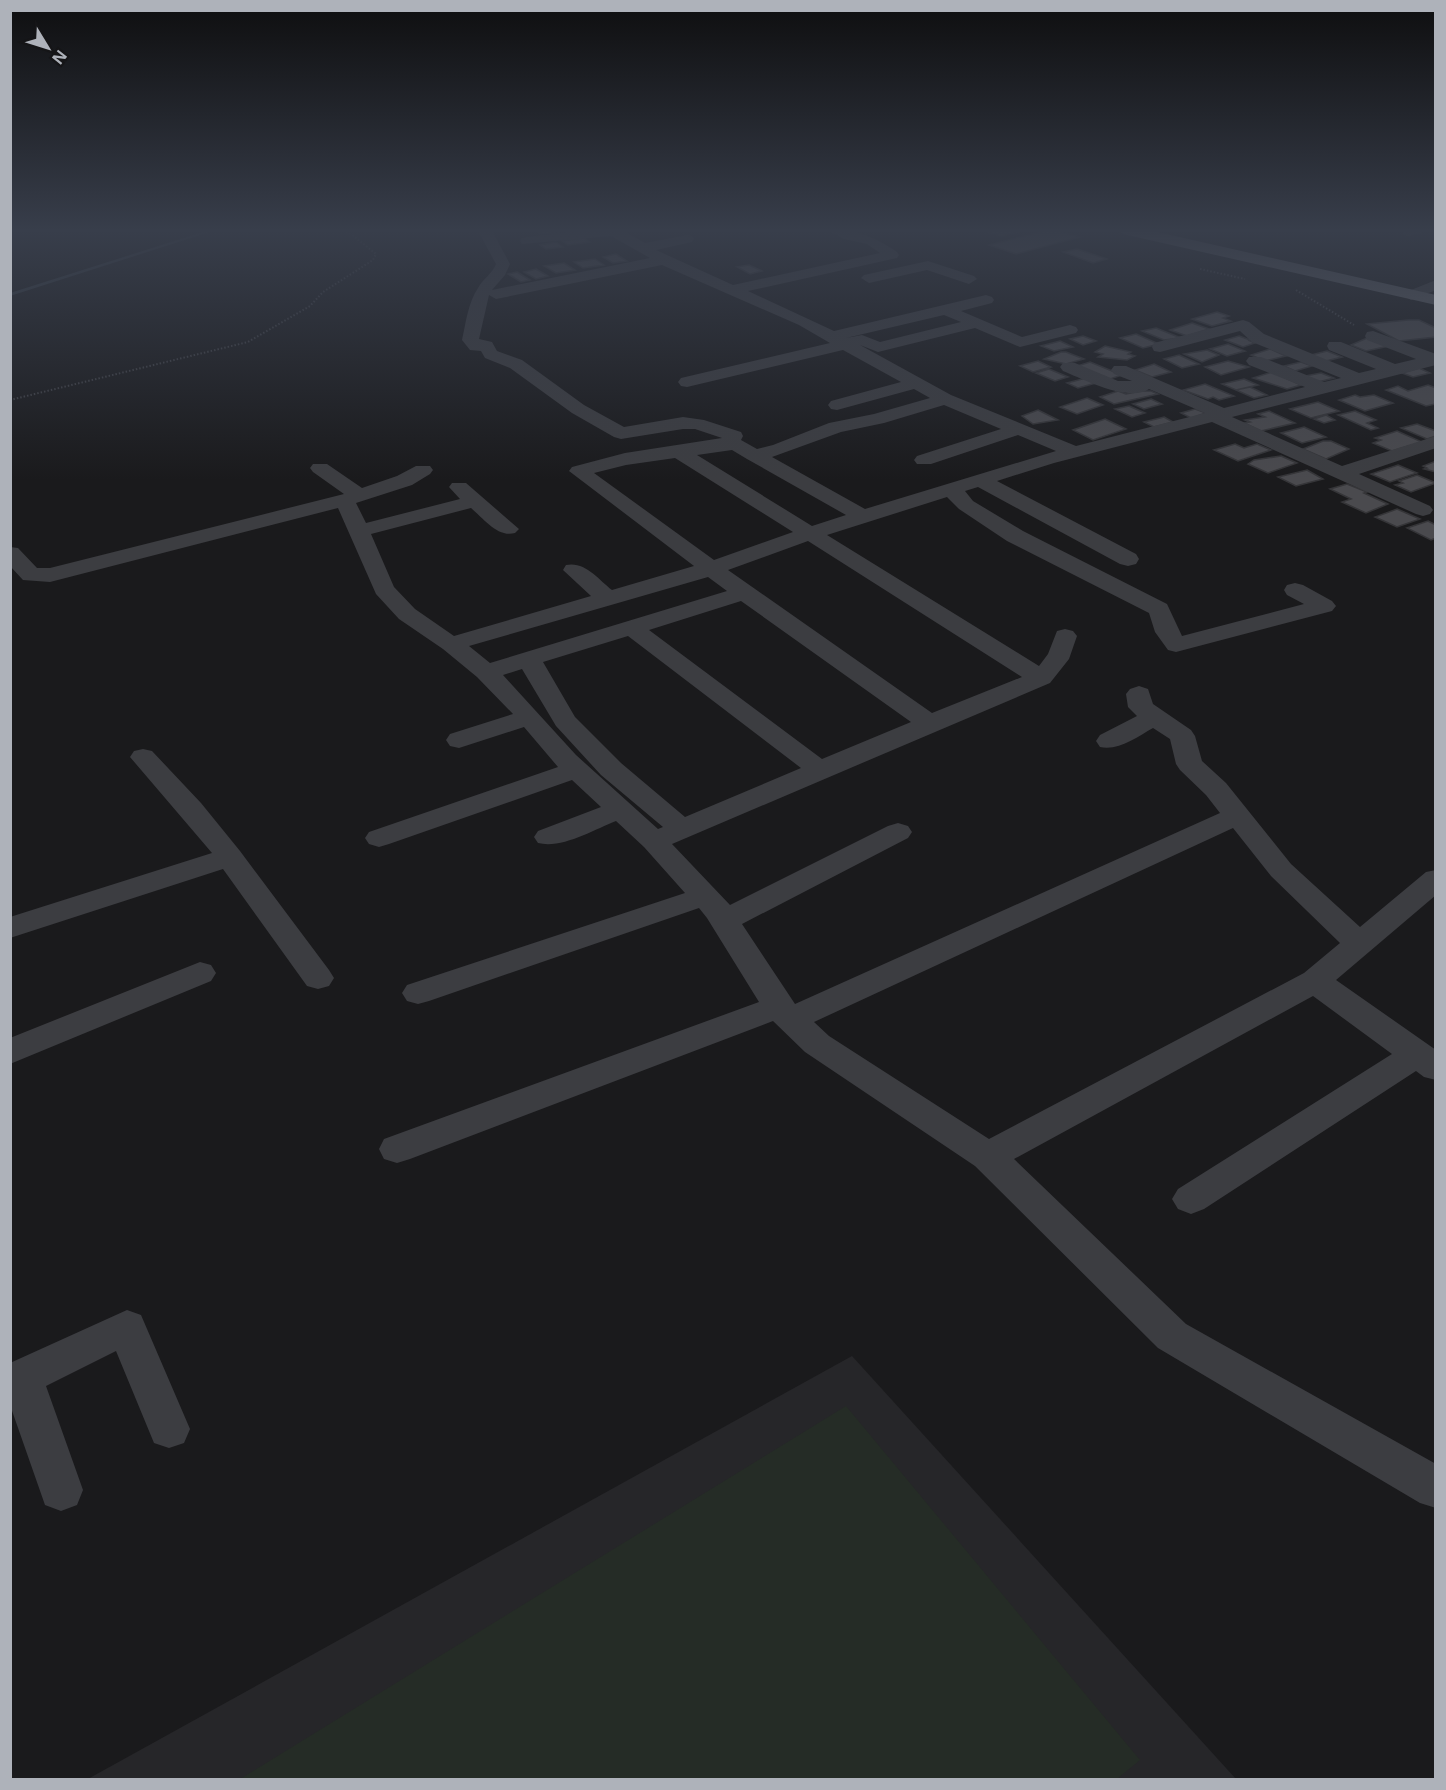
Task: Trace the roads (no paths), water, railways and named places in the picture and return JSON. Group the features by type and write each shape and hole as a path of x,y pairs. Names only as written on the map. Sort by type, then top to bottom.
{"street":[{"path":"476,313 470,340 476,346 486,346 491,354 516,364 578,409 621,433 683,423 698,424 734,436 726,445"},
{"path":"783,313 840,340 945,399 1075,452"},
{"path":"687,382 932,313"},
{"path":"952,313 1020,342 1070,330"},
{"path":"840,340 862,340 878,347 976,323"},
{"path":"1160,347 1243,325 1258,338 1358,379"},
{"path":"1373,336 1433,361"},
{"path":"1335,346 1394,370"},
{"path":"451,644 713,568 864,517 1075,452 1433,361"},
{"path":"1069,367 1115,386 1162,388"},
{"path":"1260,367 1323,388"},
{"path":"1120,370 1423,510"},
{"path":"837,405 917,383"},
{"path":"754,455 778,450 836,427 876,419 945,399"},
{"path":"924,460 1019,429"},
{"path":"1341,473 1436,442"},
{"path":"605,443 625,459"},
{"path":"864,517 735,444 676,450 625,459 579,471 744,593 930,723"},
{"path":"676,450 1041,678"},
{"path":"321,468 352,498 359,531 384,589 407,614 451,644 486,672 577,769 620,810 668,835"},
{"path":"10,553 31,575 50,575 352,498 408,481 423,470"},
{"path":"981,481 1128,559"},
{"path":"459,487 508,529"},
{"path":"952,490 966,505 1011,533 1159,609 1167,632 1176,645 1324,606 1295,590"},
{"path":"215,512 282,496 301,512"},
{"path":"359,531 475,501"},
{"path":"1011,533 1053,519"},
{"path":"125,535 140,553"},
{"path":"574,570 607,598"},
{"path":"486,672 744,593"},
{"path":"632,628 821,771"},
{"path":"668,835 1041,678 1051,671 1062,650 1065,636"},
{"path":"529,659 565,721 611,769 668,835 785,1013 817,1044 988,1156 1172,1336 1436,1488"},
{"path":"1139,694 1141,707 1182,736 1189,764 1216,789 1281,870 1359,944"},
{"path":"459,740 529,717"},
{"path":"1109,741 1154,717"},
{"path":"143,757 184,798 318,978"},
{"path":"379,838 577,769"},
{"path":"548,837 620,810"},
{"path":"397,1149 785,1013 1236,816"},
{"path":"418,993 714,908 898,832"},
{"path":"10,928 230,857"},
{"path":"988,1156 1162,1065 1315,981 1436,879"},
{"path":"10,1052 200,973"},
{"path":"1191,1199 1426,1061 1315,981"},
{"path":"61,1490 16,1380 127,1327 169,1430"}]}
